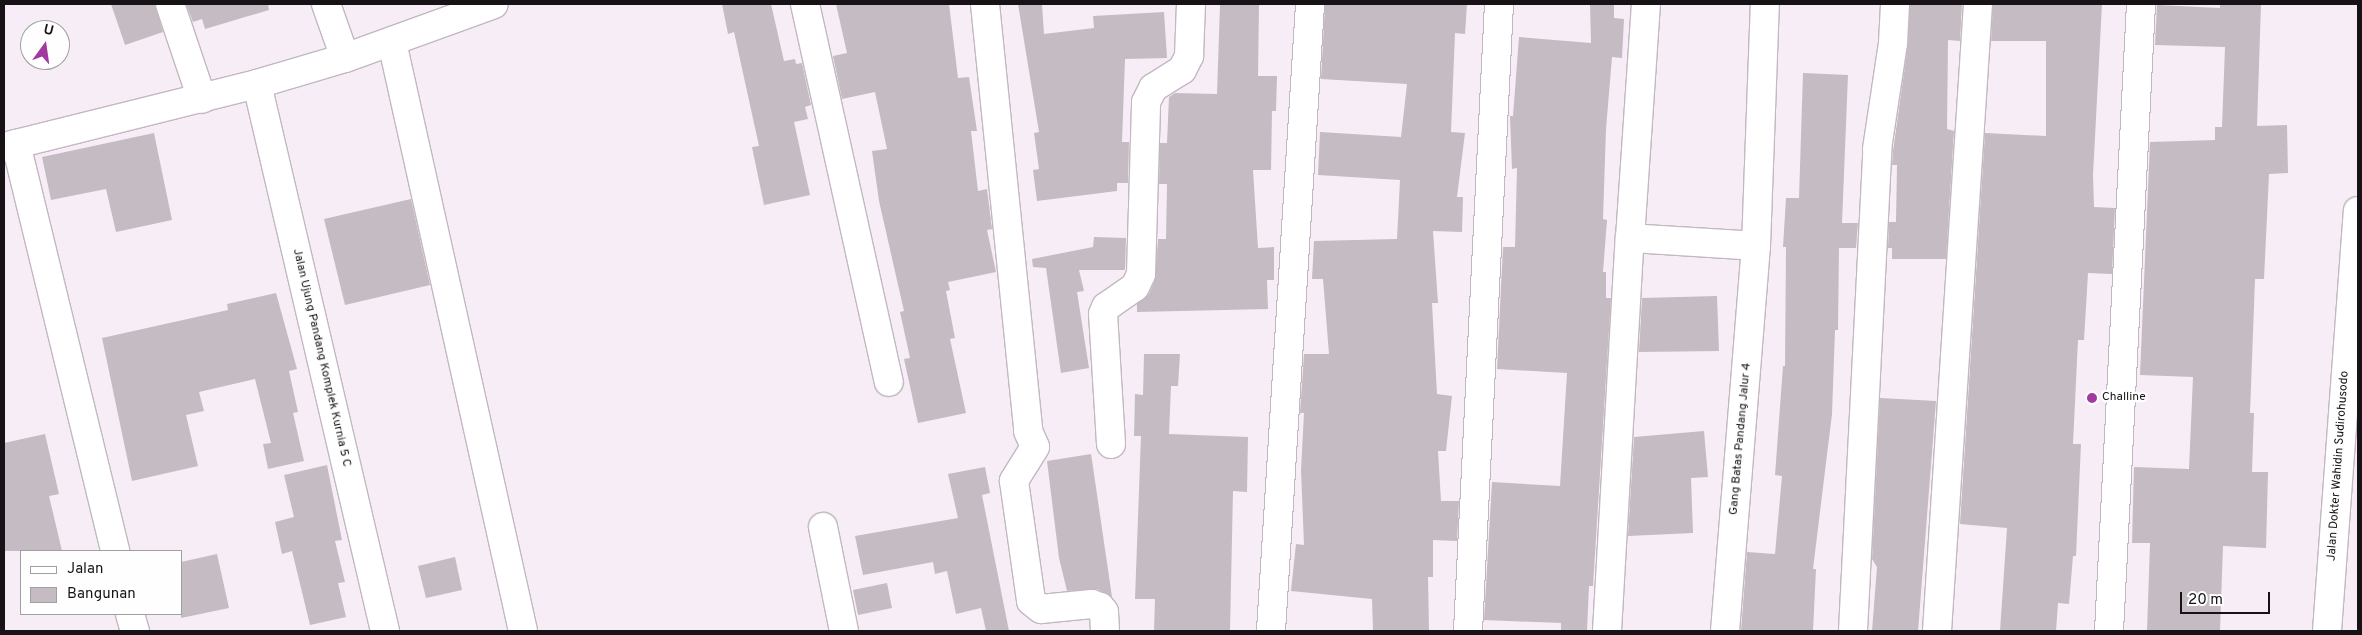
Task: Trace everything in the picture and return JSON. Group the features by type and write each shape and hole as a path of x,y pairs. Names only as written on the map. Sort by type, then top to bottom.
{"street":[{"path":"170,4 202,99"},
{"path":"326,4 345,58"},
{"path":"115,550 10,145 257,84 345,58 494,4"},
{"path":"805,4 889,382"},
{"path":"985,4 1028,431 1035,447 1014,481 1031,601 1041,609 1092,604 1100,607 1104,612 1105,631"},
{"path":"1111,444 1103,314 1106,306 1136,287 1141,274 1146,102 1153,88 1182,70 1189,56 1190,4"},
{"path":"1271,631 1310,4"},
{"path":"1468,631 1499,4"},
{"path":"1607,631 1646,4"},
{"name":"Gang Batas Pandang Jalur 4","path":"1725,631 1756,246 1765,4"},
{"path":"1853,631 1876,167 1895,4"},
{"path":"1937,631 1978,4"},
{"path":"2109,631 2141,4"},
{"path":"392,42 523,631"},
{"name":"Jalan Ujung Pandang Komplek Kurnia 5 C","path":"257,84 385,631"},
{"name":"Jalan Dokter Wahidin Sudirohusodo","path":"2326,631 2358,211"},
{"path":"1630,238 1756,246"},
{"path":"823,527 844,631"},
{"path":"130,615 134,631"}],"building":[{"path":"111,4 155,4 163,32 125,45"},
{"path":"186,4 268,4 269,10 205,29 202,19 193,22"},
{"path":"722,4 771,4 784,61 795,59 796,64 802,63 811,105 805,107 808,119 794,122 810,195 764,205 752,147 759,146 734,32 728,34"},
{"path":"836,4 949,4 958,78 969,77 977,131 971,131 978,191 987,189 992,229 987,230 996,272 948,282 950,290 946,291 955,338 950,339 966,413 918,423 904,359 910,358 900,312 904,311 879,201 872,151 887,149 875,92 842,99 833,56 847,53"},
{"path":"1018,4 1042,4 1044,34 1094,28 1093,16 1164,12 1167,58 1125,59 1122,142 1129,142 1128,183 1117,183 1117,191 1037,201 1033,170 1039,169 1034,133 1039,132"},
{"path":"1220,4 1259,4 1258,76 1277,76 1276,111 1272,111 1271,170 1253,170 1258,248 1274,247 1274,280 1267,280 1268,309 1137,312 1137,304 1149,294 1155,280 1158,239 1166,239 1167,184 1159,184 1160,143 1167,143 1169,97 1175,93 1217,94"},
{"path":"1325,4 1467,4 1465,34 1455,33 1451,132 1465,133 1457,197 1463,197 1462,232 1433,231 1438,303 1432,303 1437,394 1452,396 1446,451 1438,451 1441,501 1459,501 1457,541 1433,540 1433,577 1428,577 1429,631 1373,631 1372,599 1291,591 1296,544 1304,545 1301,470 1304,413 1300,413 1304,354 1329,354 1323,279 1312,279 1314,241 1397,239 1400,180 1318,175 1320,132 1401,137 1407,84 1321,79"},
{"path":"1590,4 1614,4 1614,18 1624,19 1622,58 1612,57 1606,129 1603,219 1607,220 1603,272 1606,272 1606,298 1611,298 1593,586 1589,586 1587,631 1561,631 1561,623 1484,620 1492,482 1560,486 1567,373 1497,369 1503,247 1515,247 1517,168 1512,169 1510,116 1513,116 1519,37 1591,43"},
{"path":"1910,4 1962,4 1960,41 1948,40 1947,129 1954,131 1946,259 1892,259 1892,248 1888,248 1889,222 1896,222 1897,165 1892,165 1908,45"},
{"path":"1993,4 2102,4 2093,175 2094,207 2115,208 2112,274 2088,273 2084,340 2078,340 2073,444 2081,444 2076,556 2073,556 2069,604 2058,603 2056,631 2000,631 2007,528 1960,524 1985,133 2046,136 2046,41 1991,41"},
{"path":"2220,4 2261,4 2257,126 2287,125 2288,173 2269,174 2264,279 2255,279 2250,413 2254,413 2252,472 2268,472 2266,548 2223,546 2220,631 2147,631 2150,543 2132,543 2134,467 2189,469 2193,377 2140,375 2150,142 2215,140 2215,127 2222,127 2225,47 2155,45 2157,5 2220,8"},
{"path":"1803,73 1848,75 1842,223 1858,223 1856,248 1839,248 1838,330 1835,330 1832,414 1813,569 1816,569 1813,631 1741,631 1747,552 1775,554 1782,476 1775,475 1783,366 1785,366 1786,247 1783,247 1786,198 1799,198"},
{"path":"154,133 172,220 116,232 106,189 51,200 42,157"},
{"path":"411,199 430,285 345,305 324,219"},
{"path":"1094,237 1126,238 1125,270 1079,270 1084,291 1077,292 1089,368 1061,373 1046,268 1033,267 1032,259 1093,247"},
{"path":"276,293 297,369 289,371 298,412 293,413 304,461 268,469 263,444 271,443 255,379 199,392 204,411 186,415 198,466 132,481 102,338 228,310 227,304"},
{"path":"1717,296 1719,351 1639,352 1642,298"},
{"path":"1144,354 1180,354 1178,386 1171,386 1169,434 1248,437 1247,492 1233,491 1230,631 1154,631 1155,599 1135,599 1141,436 1134,436 1135,394 1143,395"},
{"path":"1880,398 1936,401 1918,631 1872,631 1877,567 1872,559"},
{"path":"1704,431 1708,477 1691,478 1693,533 1628,536 1634,437"},
{"path":"45,434 59,494 49,496 62,550 4,551 4,443"},
{"path":"1091,454 1112,597 1097,589 1067,591 1059,558 1047,461"},
{"path":"327,465 342,540 335,541 345,582 338,583 346,617 310,625 292,551 282,554 275,522 294,517 284,475"},
{"path":"985,467 990,493 982,495 1009,631 986,631 981,608 956,614 947,571 935,574 933,562 863,575 855,536 958,518 948,474"},
{"path":"217,554 229,608 181,618 182,562"},
{"path":"455,557 462,590 426,598 418,566"},
{"path":"887,583 892,608 858,615 853,590"}],"place":[{"name":"Challine","path":"2092,398"}]}
